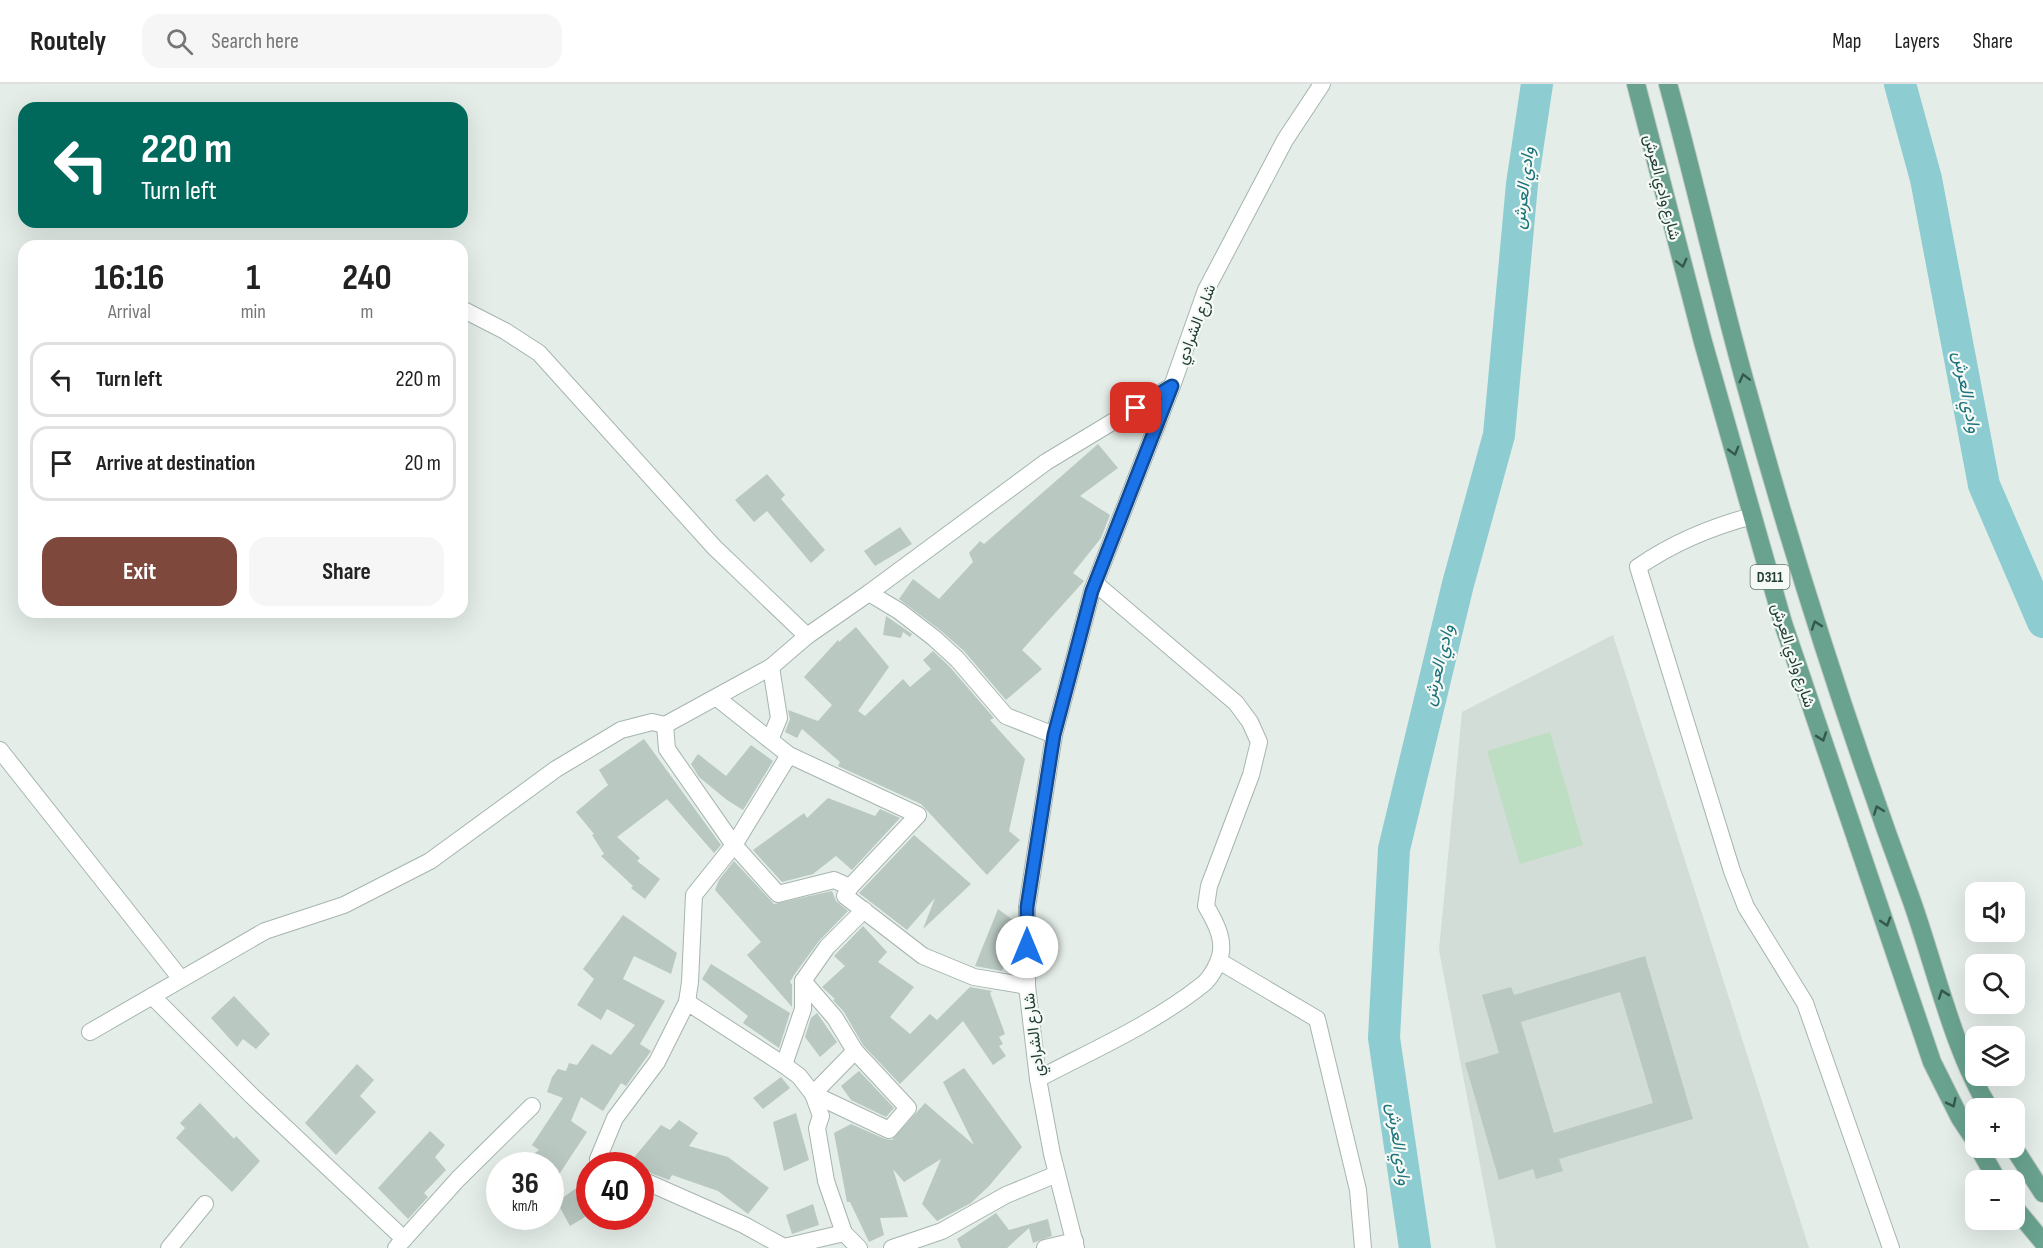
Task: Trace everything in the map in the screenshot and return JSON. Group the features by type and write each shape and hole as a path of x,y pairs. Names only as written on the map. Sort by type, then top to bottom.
{"main road":[{"name":"شارع وادي العرش","path":"1636,84 1703,342 1783,623 1932,1062 1965,1126"},
{"name":"شارع وادي العرش","path":"1668,84 1746,388 1810,609 1874,802 1911,900 1962,1049 1984,1098"},
{"path":"2020,1158 2043,1193"},
{"path":"2025,1220 2043,1242"}],"street":[{"name":"شارع الشرادي","path":"1076,1245 1057,1174 1038,1079 1027,987 1027,907 1054,735 1095,583 1172,386 1206,290 1285,140 1322,84"},
{"path":"468,312 539,353 714,546 807,636"},
{"path":"90,1032 265,931 344,905 430,861 556,769 621,730 652,722 665,725 771,667 807,636 869,594 1046,462 1172,386"},
{"path":"1752,516 1715,526 1666,548 1638,567 1732,871 1746,907 1805,1003 1891,1248"},
{"path":"1038,1079 1143,1024 1205,984 1219,961 1221,945 1217,924 1206,906 1209,886 1251,775 1259,742 1250,722 1236,703 1095,583"},
{"path":"869,594 899,611 934,638 957,659 1006,716 1054,735"},
{"path":"770,741 779,718 771,667"},
{"path":"717,698 789,755 918,815 850,887 845,896 923,956 974,977 1027,987"},
{"path":"665,725 667,749 734,845 778,894 834,880 850,887"},
{"path":"0,750 181,979"},
{"path":"601,1152 615,1118 657,1062 687,1002 694,895 734,845 789,755"},
{"path":"784,1065 803,1009 803,981 827,947 864,910"},
{"path":"1219,961 1317,1019 1358,1190 1363,1248"},
{"path":"803,981 835,1018 855,1051 908,1108 888,1130 813,1094"},
{"path":"152,996 400,1244 458,1179 532,1106"},
{"path":"687,1002 784,1065 799,1076 813,1094 821,1116 817,1128 826,1181 844,1233 859,1248"},
{"path":"813,1094 855,1051"},
{"path":"892,1248 942,1231 1006,1195 1057,1174"},
{"path":"654,1185 744,1225 784,1247 844,1233"},
{"path":"169,1248 205,1204"},
{"path":"1045,1248 1076,1245"}],"shaded area":[{"path":"1613,635 1809,1248 1496,1248 1439,950 1462,712"}],"green space":[{"path":"1550,732 1583,845 1520,864 1487,751"}],"building":[{"path":"1098,444 1118,468 1080,496 1110,515 1101,538 1073,573 1084,581 1022,650 1042,669 1006,700 964,651 899,599 913,579 939,599 973,562 969,553 980,541 984,544"},
{"path":"767,474 785,495 781,499 825,550 811,563 767,511 754,522 735,500"},
{"path":"900,527 912,544 875,566 864,551"},
{"path":"886,616 912,634 910,637 903,632 901,638 883,635"},
{"path":"856,627 889,667 858,711 865,716 903,679 910,687 931,669 923,660 933,651 994,718 990,720 1025,759 1009,831 1020,840 987,875 921,804 838,766 840,762 802,729 797,738 785,732 790,719 788,710 818,721 832,705 804,677 838,640 839,642"},
{"path":"644,739 721,845 714,853 667,799 617,837 640,858 637,861 660,879 645,899 631,888 633,886 601,856 604,854 592,835 594,834 576,812 608,785 599,770"},
{"path":"751,745 773,761 743,810 699,777 691,764 698,754 726,776"},
{"path":"828,798 875,816 880,809 900,818 852,870 836,856 813,874 782,882 753,850 804,813 807,818"},
{"path":"914,835 971,884 923,929 935,898 907,930 859,893"},
{"path":"734,861 774,904 832,891 836,901 848,911 819,941 794,975 790,982 792,1007 747,955 761,942 715,890 719,880"},
{"path":"998,909 1017,923 1002,971 975,966"},
{"path":"623,915 677,953 671,974 634,956 623,979 665,1001 640,1044 651,1051 626,1086 621,1083 603,1111 581,1097 571,1121 587,1132 564,1167 564,1152 536,1152 539,1150 532,1145 563,1098 547,1092 552,1077 558,1069 566,1071 569,1063 577,1065 592,1044 611,1055 635,1025 607,1009 601,1020 577,1005 594,979 583,969"},
{"path":"863,926 887,952 878,962 914,987 890,1017 910,1034 930,1014 937,1020 970,987 992,991 990,993 1005,1034 999,1037 1003,1044 999,1046 1006,1056 993,1065 963,1021 900,1084 863,1045 844,1012 833,1000 835,999 822,987 845,966 834,956"},
{"path":"1645,956 1693,1119 1559,1159 1563,1171 1536,1179 1533,1169 1499,1180 1465,1063 1499,1053 1482,995 1511,987 1514,995","holes":["1620,992 1653,1103 1554,1133 1521,1022"]},
{"path":"711,964 790,1013 779,1048 743,1023 748,1016 702,979"},
{"path":"234,996 270,1034 256,1049 243,1039 237,1047 211,1018"},
{"path":"817,1013 837,1042 820,1057 805,1037 811,1018"},
{"path":"357,1064 374,1080 360,1096 376,1112 336,1155 305,1123"},
{"path":"964,1068 1022,1147 989,1186 971,1203 937,1221 922,1204 941,1159 904,1182 893,1169 908,1217 880,1218 884,1235 869,1242 850,1202 847,1202 834,1133 851,1124 892,1140 925,1103 974,1145 943,1082"},
{"path":"859,1071 894,1108 886,1117 851,1100 841,1086"},
{"path":"781,1077 790,1088 763,1109 753,1098"},
{"path":"200,1103 234,1139 236,1136 260,1161 232,1192 176,1138 185,1128 180,1123"},
{"path":"796,1113 809,1160 784,1171 773,1122"},
{"path":"679,1120 698,1133 689,1146 728,1157 769,1188 748,1214 718,1191 672,1175 669,1180 654,1174 654,1152 639,1152 661,1125 670,1130"},
{"path":"430,1131 445,1145 435,1157 446,1170 424,1193 428,1197 408,1219 378,1188"},
{"path":"576,1188 576,1222 570,1226 564,1215 564,1197"},
{"path":"813,1204 819,1225 792,1234 786,1215"},
{"path":"996,1213 1009,1230 1048,1219 1052,1236 1033,1243 1029,1228 1007,1248 961,1248 957,1239"}],"waterway":[{"name":"وادي العرش","path":"1415,1248 1384,1038 1394,849 1458,584 1499,435 1522,184 1537,84"},
{"name":"وادي العرش","path":"1900,84 1926,179 1984,485 2043,622"}],"route":[{"path":"1027,947 1027,907 1054,735 1092,591 1172,386 1136,408"}]}
